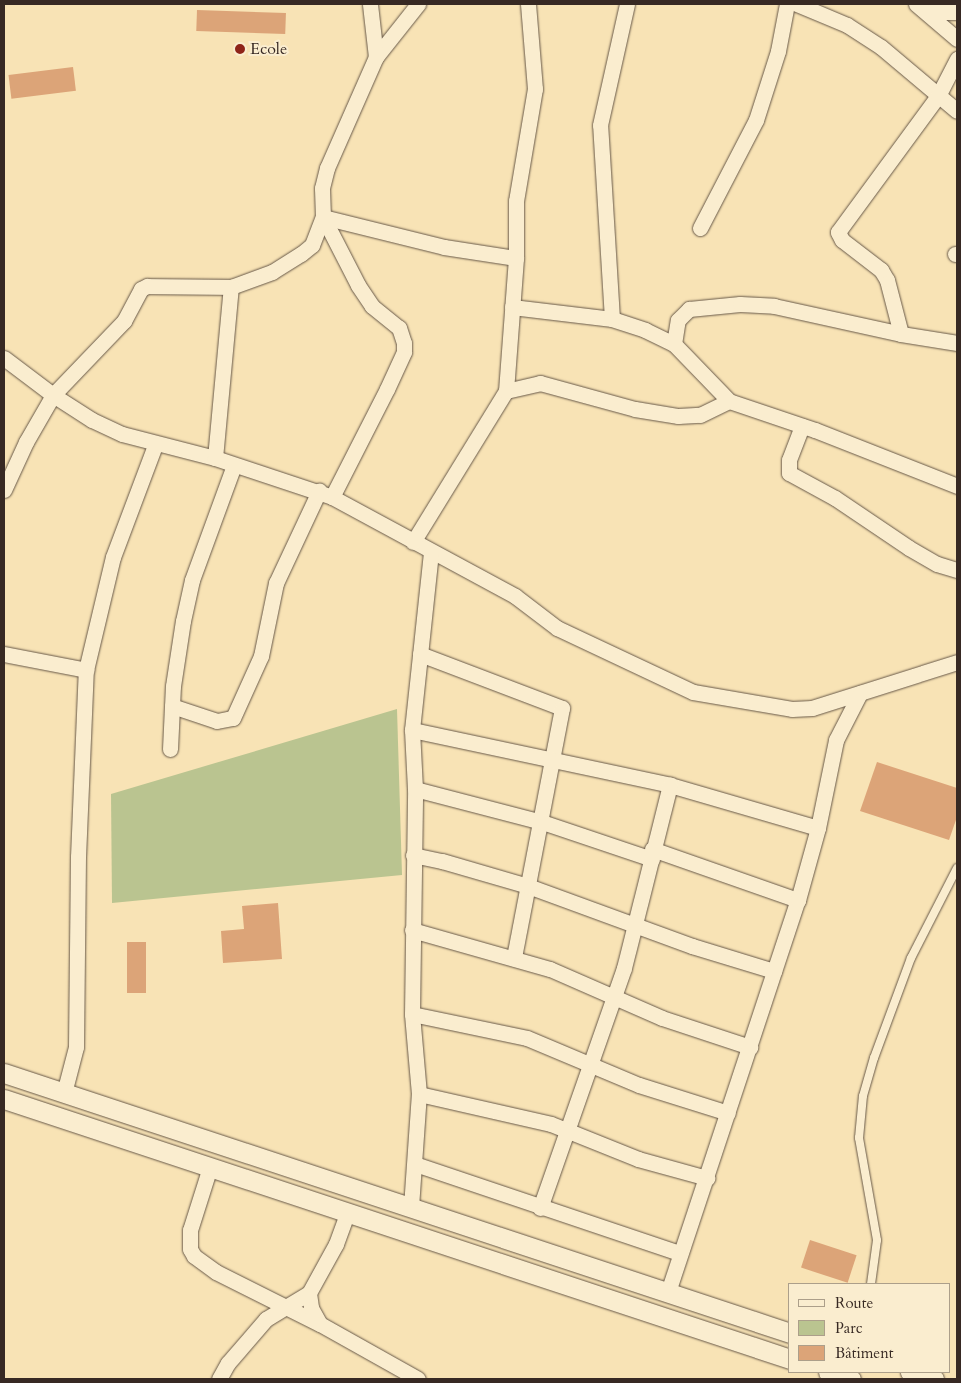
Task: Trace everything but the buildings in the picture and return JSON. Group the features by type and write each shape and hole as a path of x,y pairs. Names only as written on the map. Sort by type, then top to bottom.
{"street":[{"path":"370,4 376,57"},
{"path":"4,490 10,460 53,395 124,321 144,287 230,287 272,272 312,246 323,217 322,188 328,168 376,57 418,4"},
{"path":"413,542 506,391 516,258 516,201 535,89 528,4"},
{"path":"612,319 600,125 626,4"},
{"path":"700,228 756,120 778,51 787,4"},
{"path":"797,4 847,25 881,47 957,110"},
{"path":"921,6 957,12"},
{"path":"921,6 957,39"},
{"path":"901,334 887,280 881,270 842,240 838,232 938,96 957,59"},
{"path":"323,217 435,245 516,258"},
{"path":"172,706 217,721 232,718 261,656 276,583 390,382 404,352 404,343 399,328 372,306 358,285 323,217"},
{"path":"214,458 230,287"},
{"path":"674,344 678,320 689,309 740,304 774,306 901,334 957,343"},
{"path":"512,307 612,319 674,344 729,401 802,426 957,486"},
{"path":"4,358 53,395 92,420 155,445 214,458 326,494 515,596 557,628 694,692 792,709 812,708 957,662"},
{"path":"506,391 540,383 635,409 678,416 700,415 729,401"},
{"path":"802,426 789,460 789,473 843,503 909,548 938,564 957,570"},
{"path":"64,1093 76,1048 78,857 86,670 113,557 155,445"},
{"path":"170,750 172,706 183,621 192,580 234,465"},
{"path":"411,1207 419,1094 412,1014 415,789 412,730 431,552"},
{"path":"4,654 86,670"},
{"path":"420,654 560,706 562,711 542,822 514,958"},
{"path":"668,1292 798,900 818,828 836,740 860,693"},
{"path":"412,730 670,785 818,828"},
{"path":"540,1208 615,998 636,923 670,785"},
{"path":"415,789 542,822 798,900"},
{"path":"413,855 442,860 528,886 636,923 692,946 774,971"},
{"path":"412,930 550,968 662,1018 750,1047"},
{"path":"412,1014 528,1038 591,1063 638,1085 728,1112"},
{"path":"4,1073 788,1332"},
{"path":"419,1094 568,1129 638,1158 707,1178"},
{"path":"4,1099 788,1358"},
{"path":"415,1164 540,1208 680,1253"},
{"path":"210,1167 190,1230 190,1249 216,1272 320,1324 418,1379"},
{"path":"219,1379 245,1341 266,1319 308,1293 336,1244 347,1213"},
{"path":"308,1293 311,1308 320,1324"},
{"path":"913,1373 934,1379"}],"lane":[{"path":"871,1283 877,1240 859,1138 863,1096 874,1058 911,958 957,868"}],"green space":[{"path":"397,709 402,875 112,903 111,794"}],"place":[{"name":"Ecole","path":"240,49"}]}
